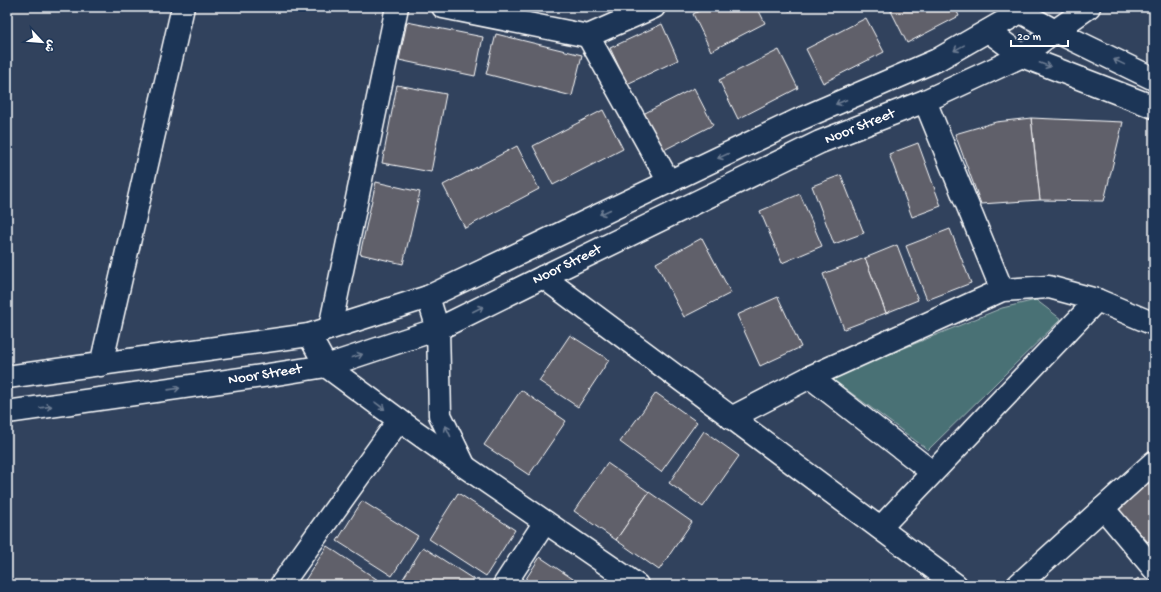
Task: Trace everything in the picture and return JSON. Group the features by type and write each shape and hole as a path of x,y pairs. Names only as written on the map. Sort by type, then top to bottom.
{"street":[{"path":"101,364 183,7"},
{"path":"330,328 397,7"},
{"path":"443,7 588,36 654,7"},
{"name":"Noor Street","path":"7,412 326,366 438,329 820,142 925,101 1022,56 1089,7"},
{"path":"1025,10 1055,31 1154,79"},
{"name":"Noor Street","path":"7,377 309,335 428,297 798,120 937,60 1025,10"},
{"path":"988,32 1022,56 1154,107"},
{"path":"588,36 669,182"},
{"path":"925,101 1002,290"},
{"path":"543,277 956,585"},
{"path":"731,418 810,377 1002,290 1049,287 1097,300 1154,324"},
{"path":"428,297 438,329 440,415 464,466"},
{"path":"880,528 1097,300"},
{"path":"309,335 326,366 464,466 637,585"},
{"path":"810,377 932,472"},
{"path":"281,585 399,420"},
{"path":"1018,585 1154,462"},
{"path":"1103,508 1154,569"},
{"path":"504,585 545,522"}],"green space":[{"path":"1036,300 1061,319 928,450 831,378 1002,308"}],"building":[{"path":"707,7 757,7 765,23 711,51 693,14"},
{"path":"788,7 796,7 789,11"},
{"path":"889,7 955,7 959,16 907,43"},
{"path":"866,18 884,52 823,83 806,49"},
{"path":"407,22 483,37 475,76 399,60"},
{"path":"662,24 678,60 627,84 610,48"},
{"path":"496,34 582,55 572,96 486,74"},
{"path":"779,50 798,88 738,119 719,80"},
{"path":"397,85 446,94 431,172 382,163"},
{"path":"694,88 713,125 662,151 643,114"},
{"path":"603,110 623,149 553,185 533,146"},
{"path":"1031,118 1123,122 1104,201 1040,200"},
{"path":"1031,118 1040,200 981,204 955,134 996,122"},
{"path":"918,143 941,206 912,217 889,154"},
{"path":"517,146 539,189 465,228 443,185"},
{"path":"841,175 864,233 834,244 812,186"},
{"path":"376,182 420,192 403,264 360,254"},
{"path":"800,194 822,246 782,263 760,211"},
{"path":"950,229 971,283 927,300 906,246"},
{"path":"702,238 731,293 684,317 656,263"},
{"path":"897,245 918,300 886,313 865,258"},
{"path":"865,258 886,313 844,329 823,274"},
{"path":"778,297 801,347 760,366 737,315"},
{"path":"570,335 609,360 578,407 539,381"},
{"path":"521,390 566,421 529,475 484,445"},
{"path":"656,393 697,422 661,472 620,442"},
{"path":"704,431 739,456 703,507 669,483"},
{"path":"607,463 649,492 616,540 574,511"},
{"path":"1148,483 1154,489 1154,537 1148,542 1119,510"},
{"path":"649,492 692,522 659,570 616,540"},
{"path":"458,493 515,530 486,576 429,539"},
{"path":"362,501 418,536 392,576 337,541"},
{"path":"327,546 381,582 379,585 302,585"},
{"path":"423,547 473,579 469,585 399,585"},
{"path":"540,557 582,585 522,585"},
{"path":"1138,578 1143,585 1130,585"}]}
